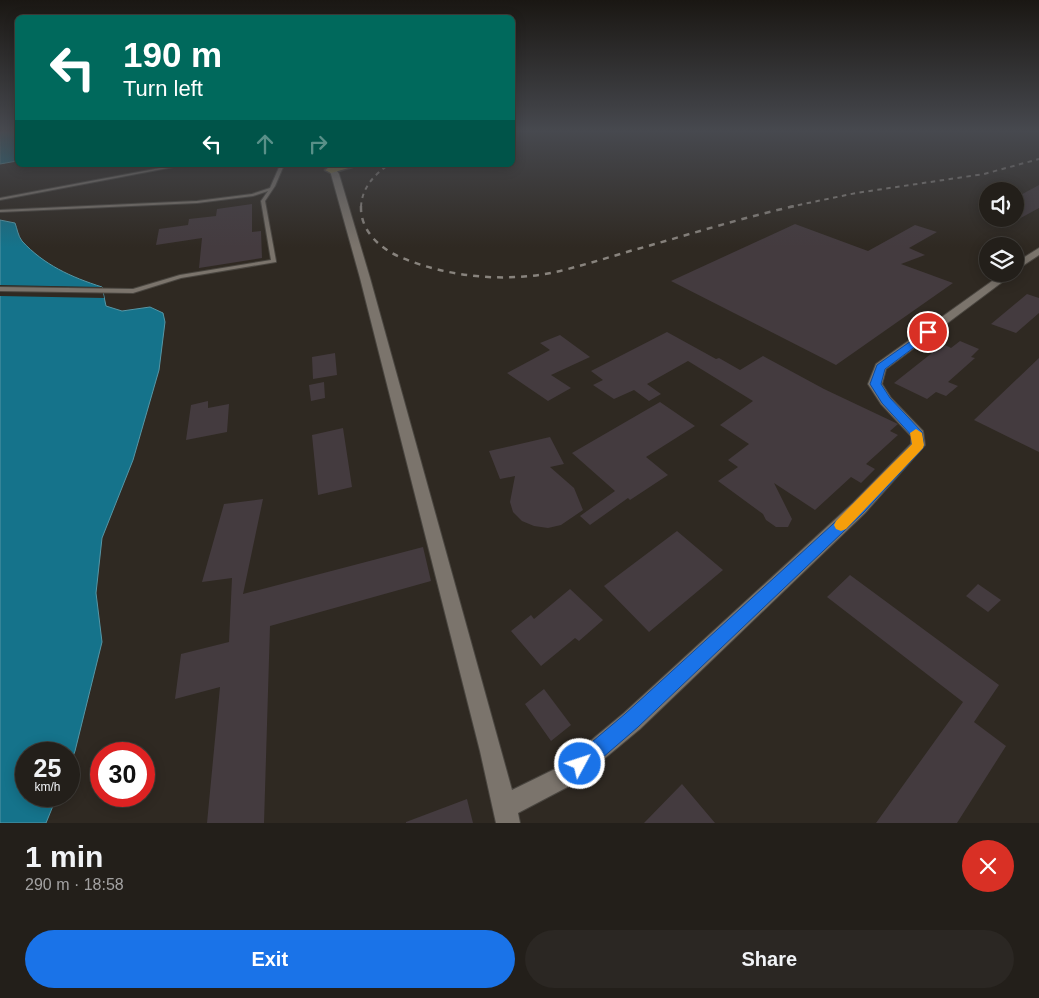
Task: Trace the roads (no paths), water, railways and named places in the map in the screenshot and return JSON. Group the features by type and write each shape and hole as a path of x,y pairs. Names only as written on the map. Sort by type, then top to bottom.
{"street":[{"path":"332,170 366,278 491,751 506,815 567,775 632,721 859,508 918,445 918,435 886,401 875,384 880,367 997,282"},
{"path":"1024,262 1039,251"}],"lane":[{"path":"0,199 153,170"},
{"path":"0,289 133,291 180,277 274,261 263,201 273,186 280,170"},
{"path":"0,211 216,200 252,195 264,192 273,186"}],"water":[{"path":"0,220 15,223 22,241 39,257 69,274 102,287 106,306 122,311 150,307 163,313 165,322 159,370 133,460 102,538 96,593 102,642 77,742 15,742 15,807 53,807 46,823 0,823"}],"railway":[{"path":"361,207 366,188 382,170"},
{"path":"789,207 856,193 997,170"},
{"path":"361,207 364,223 372,237 385,249 400,257 438,270 459,274 520,277 560,271 795,206"}]}
